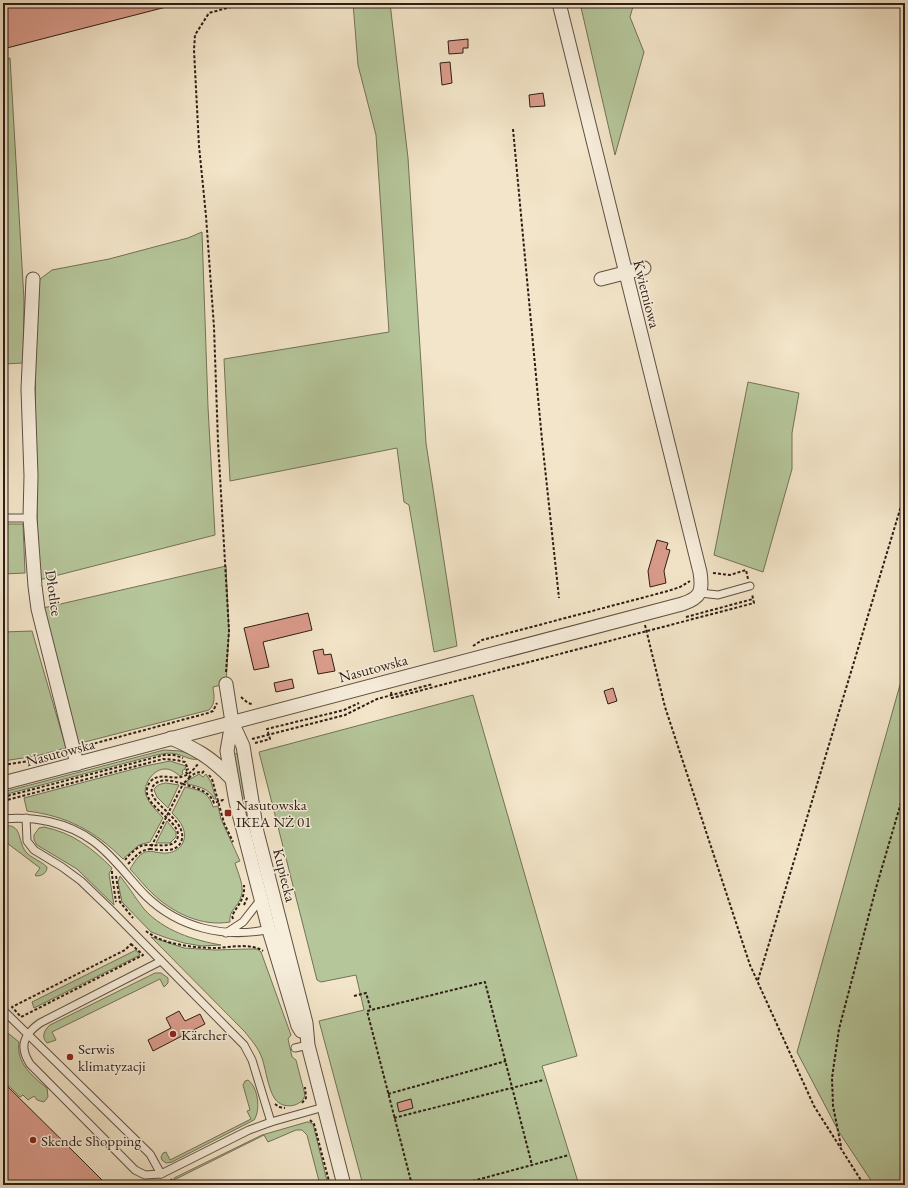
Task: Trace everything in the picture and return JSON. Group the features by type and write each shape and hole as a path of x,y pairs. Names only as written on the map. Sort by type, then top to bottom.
{"street":[{"name":"Kwietniowa","path":"558,3 700,572 702,588 700,593"},
{"path":"601,279 644,268"},
{"name":"Dłotlice","path":"33,279 28,389 31,476 30,518 35,586 38,609 77,764"},
{"name":"Nasutowska","path":"3,783 642,614 689,601 700,593"},
{"path":"226,684 232,722"},
{"name":"Kupiecka","path":"232,722 241,742 258,832 306,1023 308,1045 344,1185"},
{"name":"Kupiecka","path":"232,722 227,746 231,778 254,897 269,930 298,1026 308,1045"},
{"path":"171,738 204,754 231,778"}],"lane":[{"path":"3,518 30,518"},
{"path":"700,593 718,595 750,586"},
{"path":"3,819 26,818 56,823 82,834 94,842 119,865 146,896 170,914 187,923 200,928 226,933 242,934 282,927"},
{"path":"26,818 27,841 34,850 62,867 81,881 234,1034 249,1052 271,1122"},
{"path":"226,933 243,922 254,897"},
{"path":"161,961 40,1023 27,1034 24,1047 30,1064 135,1170 145,1175 161,1174 249,1130 324,1107"},
{"path":"3,1010 150,1154 161,1174"},
{"path":"295,1048 308,1045"}],"path":[{"path":"226,684 229,631 218,442 214,327 199,146 194,42 195,35 209,13 246,3"},
{"path":"513,129 559,598"},
{"path":"757,981 905,493"},
{"path":"472,646 482,640 674,589 692,579"},
{"path":"684,617 753,599"},
{"path":"642,614 666,707 750,965 814,1106 864,1185"},
{"path":"639,629 646,627"},
{"path":"241,742 345,715 377,699 436,683"},
{"path":"240,694 248,703 256,704"},
{"path":"3,765 29,761 208,713 213,711 217,700"},
{"path":"117,904 112,870 140,846 167,846 173,844 177,839 178,834 174,826 151,801 147,793 150,782 157,777 165,776 178,778 189,774 204,754"},
{"path":"3,797 164,755 174,755 187,759"},
{"path":"192,762 206,771 212,779 224,823 234,844"},
{"path":"150,849 183,784 190,777"},
{"path":"128,864 144,850 166,850 177,846 182,836 179,825 151,793 155,783 168,780 201,789 212,798 214,803 223,800 225,807"},
{"path":"3,801 60,786"},
{"path":"841,1148 833,1106 832,1078 839,1029 876,888 905,789"},
{"path":"116,874 115,880 120,902 135,920"},
{"path":"246,880 248,887"},
{"path":"233,920 232,916 243,899 243,882"},
{"path":"243,906 254,897"},
{"path":"121,909 131,919"},
{"path":"149,938 145,930 151,935 184,945 215,948 250,946 263,951"},
{"path":"131,944 143,955 21,1017 12,1008 125,950 131,944"},
{"path":"412,1185 367,1011 485,982 532,1165"},
{"path":"354,996 366,993 371,1010"},
{"path":"388,1094 506,1061"},
{"path":"394,1118 542,1080"},
{"path":"298,1106 306,1098 305,1086"},
{"path":"272,1102 279,1107 286,1109"},
{"path":"314,1124 330,1185"},
{"path":"458,1185 570,1156"}],"green space":[{"path":"353,3 390,3 408,158 426,443 457,646 434,652 409,505 404,502 397,448 230,481 224,359 389,332 376,135 358,65"},
{"path":"580,3 634,3 630,17 644,52 615,155"},
{"path":"10,58 24,300 23,363 3,364 3,60"},
{"path":"202,232 208,407 215,535 39,580 35,448 36,294 40,279 52,270 109,259 188,238"},
{"path":"748,382 799,393 792,433 792,469 763,572 714,555"},
{"path":"3,524 23,524 25,573 3,574"},
{"path":"226,566 229,631 226,684 213,687 214,702 209,710 73,745 43,608"},
{"path":"32,631 66,748 36,756 3,761 3,632"},
{"path":"905,667 905,1185 874,1185 839,1132 797,1052"},
{"path":"473,695 577,1056 542,1066 579,1185 363,1185 319,1021 364,1010 356,975 321,982 317,980 259,752"},
{"path":"164,750 180,751 200,757 198,759 190,759 173,753 166,753 3,795 3,792"},
{"path":"239,753 270,919 231,755"},
{"path":"170,761 186,766 182,771 183,774 180,776 173,771 166,769 157,771 147,782 145,791 147,798 153,807 163,818 150,842 139,845 123,859 102,840 80,826 41,813 27,811 24,798 145,766"},
{"path":"199,774 203,777 206,774 211,782 216,799 214,799 207,790 187,784 187,781"},
{"path":"166,783 179,785 168,808 157,797 154,790 158,785"},
{"path":"185,787 203,792 209,798 213,807 218,806 221,819 240,861 235,863 241,880 242,893 240,900 230,915 230,922 209,922 188,917 179,913 153,894 130,869 138,857 145,852 172,852 182,845 184,841 183,828 172,813"},
{"path":"167,821 176,832 176,837 170,843 156,843"},
{"path":"3,826 14,827 17,830 23,848 26,852 47,867 44,874 36,876 35,875 40,868 3,840"},
{"path":"44,827 73,837 97,854 112,868 109,874 114,905 77,869 37,845 34,840 34,835 39,828"},
{"path":"120,876 144,909 152,917 170,929 190,937 221,945 202,946 184,943 151,932 122,902 118,882"},
{"path":"151,937 184,948 215,950 257,949 261,952 291,1035 288,1039 292,1057 296,1060 305,1095 300,1102 292,1106 287,1106 275,1099 269,1085 262,1058 252,1041 245,1032"},
{"path":"136,950 140,955 34,1008 32,1002"},
{"path":"155,973 161,973 168,978 168,983 164,987 160,979 52,1032 56,1040 47,1043 45,1041 44,1034 50,1025"},
{"path":"3,1032 9,1034 19,1042 20,1056 26,1068 47,1088 48,1097 44,1102 37,1100 34,1096 28,1100 23,1095 20,1097 3,1080"},
{"path":"248,1080 256,1093 258,1105 254,1120 172,1162 166,1163 162,1160 161,1157 163,1153 166,1152 170,1160 251,1119 247,1111 250,1110 243,1085 245,1081"},
{"path":"307,1122 313,1124 328,1185 320,1185 307,1135 302,1130 296,1130 268,1142 264,1135 174,1180 174,1178 262,1135"}],"building":[{"path":"3,3 170,3 170,6 3,49"},
{"path":"468,39 468,48 463,48 463,53 449,54 448,41"},
{"path":"450,62 452,83 442,85 440,63"},
{"path":"543,93 545,106 530,107 529,95"},
{"path":"657,540 668,543 666,549 670,550 664,571 666,583 650,587 648,571"},
{"path":"308,613 312,630 263,642 269,667 254,670 244,628"},
{"path":"323,649 324,655 331,654 335,671 318,674 313,651"},
{"path":"292,679 294,688 276,692 274,683"},
{"path":"613,688 617,701 608,704 604,691"},
{"name":"Kärcher","path":"179,1011 185,1021 200,1014 205,1024 153,1051 148,1040 171,1028 166,1018"},
{"name":"Skende Shopping","path":"3,1082 82,1160 107,1185 3,1185"},
{"path":"411,1099 413,1108 399,1112 397,1103"}],"place":[{"name":"Nasutowska IKEA NŻ 01","path":"228,813"},
{"name":"Kärcher","path":"173,1034"},
{"name":"Serwis klimatyzacji","path":"70,1057"},
{"name":"Skende Shopping","path":"33,1140"}]}
